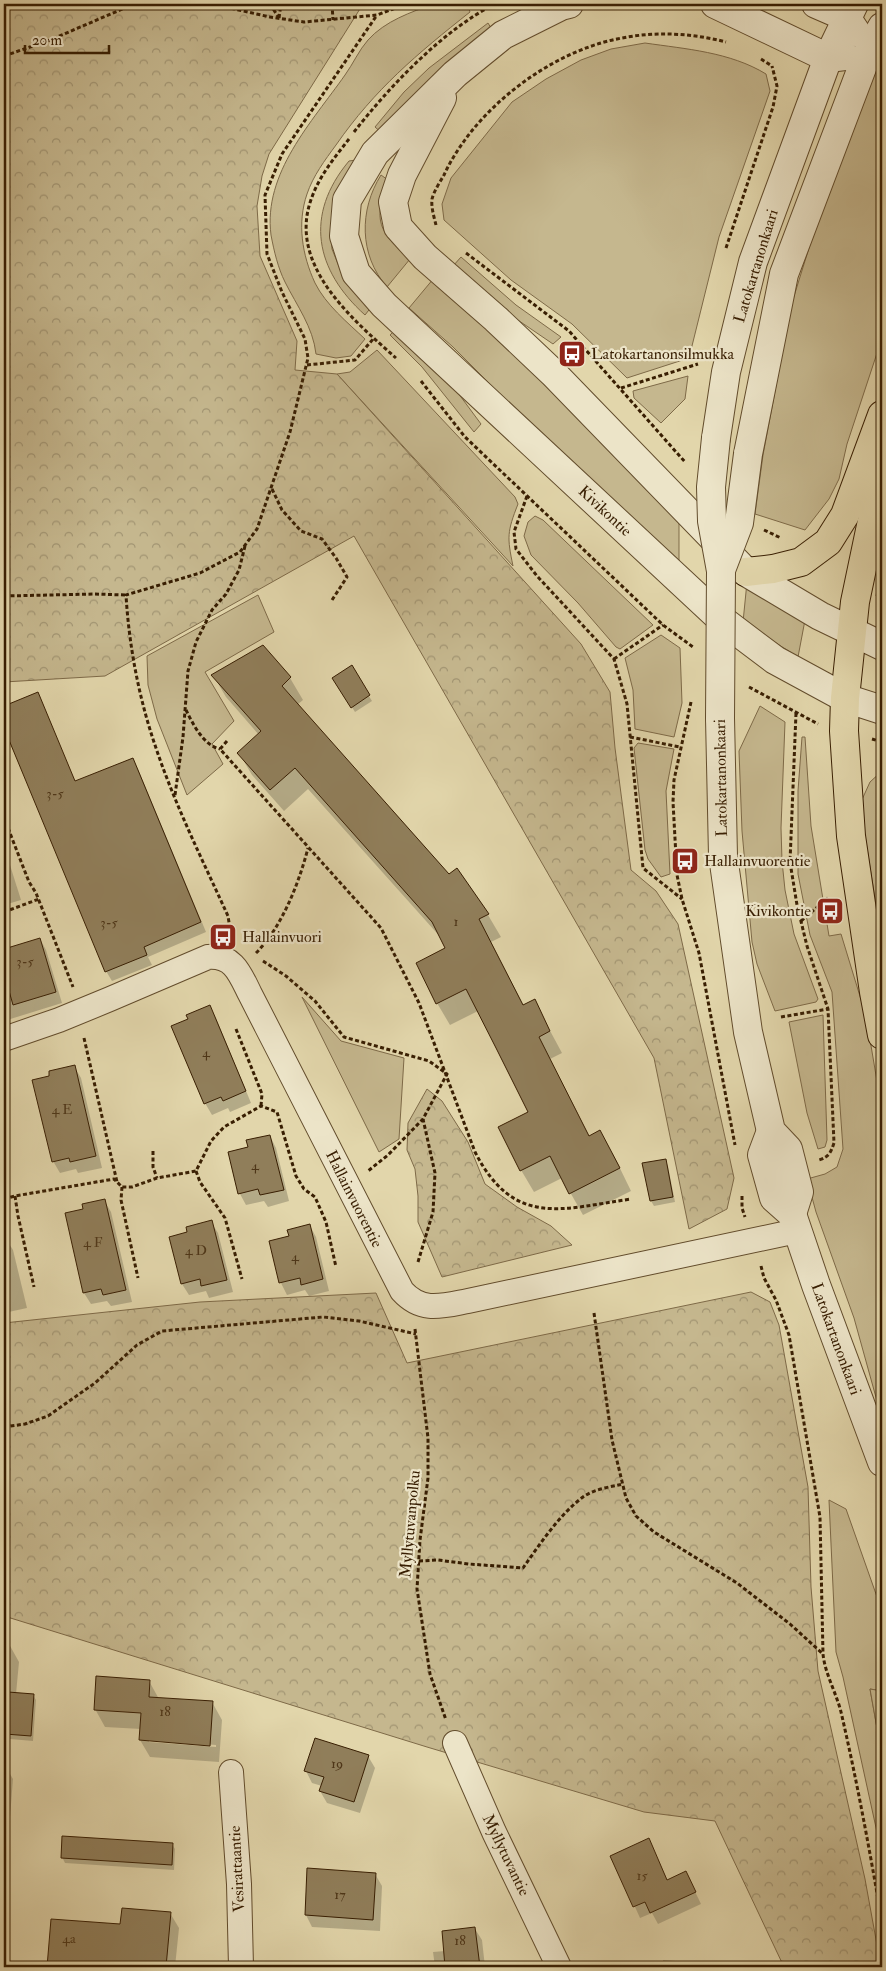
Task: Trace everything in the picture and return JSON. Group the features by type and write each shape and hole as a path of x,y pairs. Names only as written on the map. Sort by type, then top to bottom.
{"highway":[{"path":"733,571 773,569 801,562 828,542 845,515 882,415"},
{"path":"882,473 856,593 845,698 845,741 851,836 882,1036"}],"street":[{"path":"569,4 561,6 503,35 455,74 402,175 393,202 398,227 425,257 496,319 552,373 733,571 882,646"},
{"path":"715,4 828,58 868,52 851,11 816,4"},
{"name":"Latokartanonkaari","path":"733,571 712,521 711,487 726,372 754,262 828,58 851,11"},
{"name":"Latokartanonkaari","path":"882,26 868,52 784,274 748,454 733,571 720,718 723,856 748,1032 771,1131 762,1156 774,1198 794,1223 882,1462"},
{"name":"Kivikontie","path":"455,74 375,153 347,200 344,236 356,273 384,305 722,620 775,660 845,698 882,710"},
{"name":"Hallainvuorentie","path":"4,1039 97,1004 208,957 226,958 234,965 250,994 402,1292 411,1301 431,1307 468,1301 794,1223"},
{"name":"Myllytuvantie","path":"455,1743 494,1832 559,1967"},
{"name":"Vesirattaantie","path":"232,1772 239,1884 241,1967"}],"path":[{"path":"4,56 50,40 134,4"},
{"path":"212,4 232,6 279,18 304,22 377,15 403,4"},
{"path":"270,4 279,18"},
{"path":"279,18 281,4"},
{"path":"332,4 333,20"},
{"path":"480,4 485,9"},
{"path":"4,596 126,595 200,573 240,552 257,528 272,489 290,432 308,358 305,339 282,292 268,254 265,195 282,154 377,15"},
{"path":"440,231 436,226 432,198 447,168 465,138 502,100 533,75 572,53 617,39 658,34 698,35 730,43"},
{"path":"754,55 772,66"},
{"path":"465,251 569,331 691,469"},
{"path":"307,365 355,360 374,338"},
{"path":"621,388 698,364"},
{"path":"272,489 282,510 301,531 322,539 347,577 332,600"},
{"path":"528,496 514,532 516,549 537,576 614,659 627,704 643,868 682,899"},
{"path":"762,529 787,541"},
{"path":"175,797 186,709 188,670 196,642 212,610 226,594 239,570 246,543"},
{"path":"126,595 127,621 142,698 156,748 175,797 228,916 230,939"},
{"path":"614,659 663,625"},
{"path":"692,697 674,780 673,802 677,875 682,899 699,953 735,1148"},
{"path":"186,709 196,728 213,748 220,749 381,928 419,1003 475,1152 483,1168 505,1193 535,1208 561,1210 631,1199"},
{"path":"796,714 790,862 807,946 828,1009 834,1143 831,1153 817,1161"},
{"path":"630,737 680,747"},
{"path":"220,749 227,741"},
{"path":"4,823 8,828 29,882 39,899 76,995"},
{"path":"308,847 300,878 269,940 255,954 286,976 315,1001 344,1037 428,1061 447,1074"},
{"path":"801,921 828,898"},
{"path":"4,912 39,899"},
{"path":"781,1017 828,1009"},
{"path":"233,1020 262,1094 261,1106"},
{"path":"82,1032 117,1182"},
{"path":"348,1186 388,1155 423,1119 428,1113 447,1074"},
{"path":"242,1279 225,1218 200,1182 196,1171 211,1141 224,1128 261,1106"},
{"path":"261,1106 278,1112 296,1176 304,1189 314,1197 326,1222 336,1267"},
{"path":"416,1268 422,1241 433,1212 435,1173 423,1119"},
{"path":"153,1151 153,1167 157,1178"},
{"path":"4,1199 114,1179 122,1187 132,1187 157,1178 196,1171"},
{"path":"122,1187 121,1200 138,1278"},
{"path":"314,1197 322,1192"},
{"path":"742,1194 742,1208"},
{"path":"15,1196 34,1287"},
{"path":"764,1278 776,1300 789,1335 820,1517 822,1654 825,1670 840,1710 867,1835 882,1922"},
{"path":"594,1313 612,1440 626,1498 636,1516 654,1532 738,1583 790,1624 822,1654"},
{"name":"Myllytuvanpolku","path":"4,1427 25,1424 48,1416 95,1383 137,1345 162,1331 323,1317 359,1320 416,1334 428,1438 428,1478 420,1540 417,1589 430,1674 441,1709 455,1743"},
{"path":"419,1561 438,1560 523,1568 561,1520 584,1497 600,1490 623,1484"}],"green space":[{"path":"4,4 363,4 269,154 262,176 257,206 260,256 297,341 295,370 337,374 581,644 610,692 615,748 631,870 656,891 678,924 734,1178 727,1209 689,1229 654,1058 354,536 105,676 4,682"},
{"path":"434,4 467,4 470,12 398,73 366,106 324,162 307,194 302,216 302,239 315,283 337,313 365,339 351,356 336,358 316,354 312,335 283,277 275,253 271,235 271,212 275,190 282,170 293,149 368,40 390,22"},
{"path":"488,23 491,28 383,134 375,127 404,92 429,68"},
{"path":"645,43 707,52 738,61 766,74 770,91 719,237 689,358 627,378 572,324 511,280 444,220 442,204 451,178 512,102 546,79 581,60 611,49"},
{"path":"882,57 882,338 847,444 839,479 829,499 805,530 755,514 763,455 791,306 826,193"},
{"path":"363,159 331,234 332,249 340,269 350,284 372,306 365,315 348,298 335,280 326,261 321,241 321,222 325,202 335,181 349,161"},
{"path":"381,175 388,180 381,205 381,224 391,241 410,259 387,287 371,261 365,232 369,203"},
{"path":"461,257 516,305 561,337 553,344 509,314 453,266"},
{"path":"434,278 542,379 679,523 679,568 453,347 409,308"},
{"path":"397,328 441,370 481,424 474,432 422,367 390,335"},
{"path":"377,350 515,497 518,504 509,535 513,566 337,374 350,372"},
{"path":"688,376 685,399 661,423 634,398 633,391"},
{"path":"535,516 543,520 653,625 620,649 616,647 578,603 531,555 524,536 528,522"},
{"path":"882,556 882,600 876,596"},
{"path":"747,582 805,620 798,657 743,622"},
{"path":"258,595 274,632 205,672 234,721 212,744 223,764 187,795 157,719 148,685 147,656"},
{"path":"661,635 680,648 682,703 674,737 635,729 633,690 625,658"},
{"path":"760,706 785,722 781,828 785,890 794,934 818,999 816,1002 775,1011 757,964 752,942 742,831 739,751"},
{"path":"802,737 805,737 811,826 829,936 841,934 866,1016 882,1111 882,1419 854,1318 816,1212 807,1179 825,1174 837,1167 843,1149 832,992 810,935 798,874 798,791"},
{"path":"638,743 674,749 666,791 670,874 661,877 648,859 645,850 634,748"},
{"path":"882,771 882,943 860,804 870,782"},
{"path":"302,997 341,1041 404,1058 399,1139 379,1152"},
{"path":"823,1015 827,1140 825,1147 818,1149 807,1113 789,1022"},
{"path":"427,1089 442,1101 468,1142 485,1184 517,1207 551,1226 572,1245 442,1277 418,1222 415,1169 407,1150 408,1123"},
{"path":"751,1292 770,1302 779,1325 808,1487 811,1587 818,1671 865,1879 881,1967 784,1967 715,1821 644,1812 4,1616 4,1323 200,1302 376,1293 407,1363"},
{"path":"829,1500 846,1509 882,1611 882,1691 870,1689 882,1756 882,1855 836,1652"},
{"path":"870,1689 882,1691 882,1756"}],"building":[{"path":"263,645 291,677 282,686 449,874 457,868 489,914 479,919 523,1005 535,999 550,1031 539,1037 589,1136 600,1130 620,1168 569,1194 550,1156 520,1171 498,1127 528,1112 496,1048 466,989 436,1004 416,963 445,948 432,922 295,768 270,790 237,753 261,731 211,675"},
{"path":"352,665 370,695 351,708 332,678"},
{"path":"38,692 75,781 133,758 201,922 144,947 147,955 105,972 4,728 4,706"},
{"path":"40,938 56,992 13,1005 4,973 4,949"},
{"path":"210,1005 246,1091 223,1101 221,1097 204,1104 171,1026 188,1019 186,1015"},
{"path":"75,1065 96,1156 70,1162 69,1158 52,1162 32,1080 49,1076 49,1071"},
{"path":"270,1135 284,1190 260,1195 258,1189 238,1194 228,1152 248,1147 246,1140"},
{"path":"666,1159 673,1197 650,1201 642,1163"},
{"path":"105,1199 126,1290 103,1295 101,1289 83,1293 65,1213 83,1209 82,1204"},
{"path":"212,1220 227,1280 201,1286 200,1279 181,1284 169,1237 187,1232 186,1227"},
{"path":"310,1224 323,1279 301,1285 300,1278 279,1283 269,1241 289,1236 287,1230"},
{"path":"96,1676 150,1680 149,1697 213,1701 210,1746 139,1740 141,1713 94,1710"},
{"path":"8,1692 34,1694 31,1736 5,1734"},
{"path":"315,1738 369,1755 354,1802 319,1791 324,1777 304,1771"},
{"path":"62,1836 173,1843 172,1865 61,1858"},
{"path":"649,1838 667,1880 686,1871 696,1892 650,1913 645,1902 633,1907 610,1856"},
{"path":"307,1868 376,1873 373,1920 305,1915"},
{"path":"122,1908 171,1912 166,1967 47,1967 51,1919 120,1924"},
{"path":"475,1927 480,1967 445,1967 442,1931"}],"place":[{"name":"Latokartanonsilmukka","path":"572,354"},
{"name":"Hallainvuorentie","path":"685,861"},
{"name":"Kivikontie","path":"830,911"},
{"name":"Hallainvuori","path":"223,937"}]}
